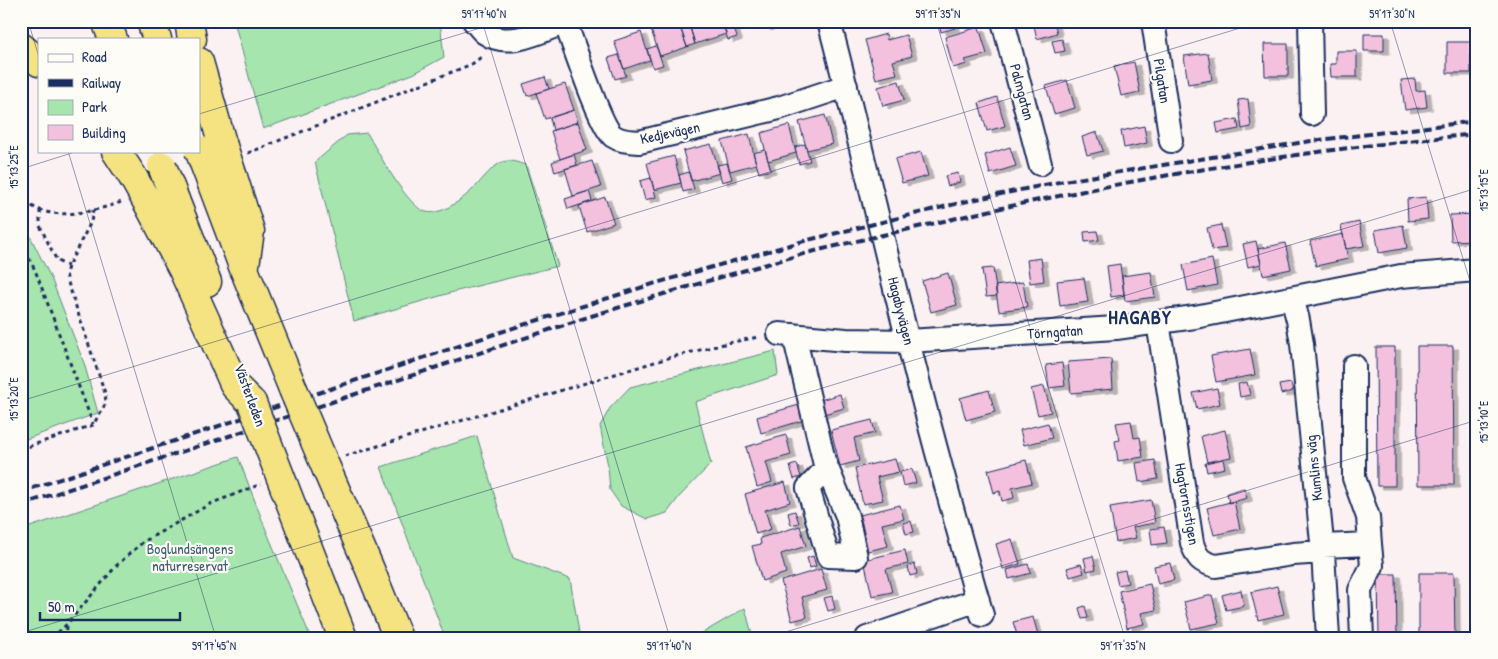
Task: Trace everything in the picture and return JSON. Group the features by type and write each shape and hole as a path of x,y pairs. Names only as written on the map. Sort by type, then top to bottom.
{"highway":[{"path":"106,21 113,38"},
{"path":"151,21 157,38"},
{"path":"189,21 192,38"},
{"path":"21,47 38,61"},
{"path":"200,67 221,162 250,231 244,269 293,389 334,463 370,567 398,638"},
{"path":"117,152 146,196"},
{"path":"146,196 160,158"},
{"name":"Västerleden","path":"146,196 235,386 252,403 276,484 343,638"}],"street":[{"path":"474,21 484,33 498,39 511,40 525,37 566,22"},
{"name":"Hagabyvägen","path":"829,21 908,341 980,608 867,638"},
{"name":"Palmgatan","path":"1003,21 1040,164"},
{"name":"Pilgatan","path":"1153,21 1171,141"},
{"path":"1310,21 1312,114"},
{"name":"Kedjevägen","path":"566,22 602,119 612,135 624,141 639,142 779,108 846,86"},
{"name":"Törngatan","path":"787,335 846,340 908,341 1116,328 1195,317 1401,276 1477,270"},
{"name":"Kumlins väg","path":"1292,298 1302,344 1323,549 1328,638"},
{"name":"Hagtornsstigen","path":"1158,322 1192,543 1196,555 1204,563 1216,566 1323,549"},
{"path":"787,335 824,463"},
{"path":"1354,366 1354,478 1368,517 1372,566 1360,590 1362,638"},
{"path":"1323,549 1370,544"}],"path":[{"path":"221,162 472,64 511,40"},
{"path":"21,194 40,210 58,214 93,210 146,196"},
{"path":"40,210 40,226 44,235 57,261 68,266"},
{"path":"21,449 93,425 106,403 105,393 66,274 68,266 92,222 93,210"},
{"path":"21,244 35,270 93,425"},
{"path":"334,463 473,416 668,358 728,343 787,335"},
{"path":"52,638 67,624 112,570 143,542 210,504 230,495 276,484"},
{"path":"65,638 67,624"}],"green space":[{"path":"234,21 440,21 444,57 413,74 263,129"},
{"path":"367,133 385,164 410,200 418,208 426,212 440,211 454,204 473,189 491,170 503,162 512,161 526,165 558,266 457,291 354,321 315,162 347,135"},
{"path":"21,218 51,278 84,363 98,413 21,441"},
{"path":"775,351 778,375 695,402 711,464 679,497 667,513 647,519 621,506 610,490 608,466 600,426 610,408 630,387"},
{"path":"477,436 513,558 570,579 580,638 445,638 381,467"},
{"name":"Boglundsängens naturreservat","path":"238,457 311,638 21,638 21,530"},
{"path":"745,608 753,638 694,638"}],"building":[{"path":"668,21 678,21 687,47 660,56 650,27"},
{"path":"678,21 688,21 695,44 687,47"},
{"path":"688,21 722,21 726,34 695,44"},
{"path":"722,21 731,21 737,37 728,40"},
{"path":"731,21 758,21 734,29"},
{"path":"763,21 773,21 774,25 765,28"},
{"path":"938,21 953,21 955,28 941,32"},
{"path":"1033,21 1054,21 1057,33 1037,39"},
{"path":"979,27 987,54 965,60 967,64 953,68 945,37"},
{"path":"641,32 650,60 624,69 614,41"},
{"path":"886,34 887,40 906,35 912,56 893,61 897,74 876,79 865,40"},
{"path":"1364,34 1384,34 1384,51 1364,51"},
{"path":"1062,39 1065,51 1055,53 1052,41"},
{"path":"1447,42 1471,42 1471,73 1447,73"},
{"path":"1264,44 1288,44 1288,76 1265,76"},
{"path":"656,46 663,65 653,68 647,49"},
{"path":"1336,51 1357,51 1357,77 1331,77 1330,64 1336,64"},
{"path":"1208,53 1212,80 1188,84 1184,56"},
{"path":"619,55 626,76 615,79 608,58"},
{"path":"1134,62 1140,92 1121,96 1114,66"},
{"path":"545,77 549,89 527,96 523,84"},
{"path":"1415,79 1416,91 1425,90 1427,107 1405,110 1401,80"},
{"path":"1067,80 1075,108 1054,114 1046,86"},
{"path":"899,81 904,100 883,106 878,87"},
{"path":"565,84 574,110 545,119 536,93"},
{"path":"997,97 1005,126 987,131 979,103"},
{"path":"1248,99 1251,127 1242,129 1238,100"},
{"path":"574,110 578,122 553,130 550,118"},
{"path":"825,115 832,144 807,150 799,122"},
{"path":"1237,119 1239,129 1218,133 1216,123"},
{"path":"578,122 587,150 560,159 551,131"},
{"path":"789,125 796,153 768,161 761,133"},
{"path":"1144,126 1147,143 1124,148 1121,131"},
{"path":"1097,132 1103,151 1087,155 1082,137"},
{"path":"749,134 756,164 730,171 722,141"},
{"path":"711,144 720,173 691,181 683,151"},
{"path":"805,144 810,161 799,164 795,147"},
{"path":"1010,147 1016,166 990,174 985,155"},
{"path":"765,150 771,170 759,173 753,153"},
{"path":"921,152 928,176 902,183 895,159"},
{"path":"574,154 577,165 555,172 552,162"},
{"path":"674,156 681,183 654,190 647,163"},
{"path":"592,161 601,187 573,196 565,169"},
{"path":"727,163 732,179 722,182 717,165"},
{"path":"689,172 694,189 683,192 679,175"},
{"path":"958,173 960,182 948,186 945,176"},
{"path":"651,178 656,197 645,200 640,181"},
{"path":"589,191 592,201 568,209 565,199"},
{"path":"605,197 614,223 587,232 579,206"},
{"path":"1426,197 1428,219 1408,221 1407,199"},
{"path":"1477,214 1477,240 1451,241 1450,215"},
{"path":"1359,222 1364,246 1346,249 1341,226"},
{"path":"1221,225 1226,248 1212,250 1207,228"},
{"path":"1403,225 1407,248 1379,253 1375,230"},
{"path":"1097,231 1099,240 1085,242 1084,232"},
{"path":"1343,234 1348,259 1316,266 1310,241"},
{"path":"1256,241 1261,264 1248,267 1243,244"},
{"path":"1285,243 1291,269 1263,275 1258,249"},
{"path":"1041,258 1044,281 1030,283 1027,260"},
{"path":"1212,259 1217,285 1188,291 1183,265"},
{"path":"1120,264 1124,295 1111,297 1107,266"},
{"path":"993,268 997,296 986,297 982,269"},
{"path":"1151,272 1155,297 1125,301 1122,276"},
{"path":"948,273 957,305 931,312 922,281"},
{"path":"1084,278 1088,302 1060,306 1057,281"},
{"path":"1023,282 1027,307 999,311 995,286"},
{"path":"1417,346 1453,346 1454,485 1418,485"},
{"path":"1376,347 1395,347 1395,486 1377,486"},
{"path":"1250,349 1255,375 1216,382 1211,356"},
{"path":"1111,359 1113,389 1071,393 1068,362"},
{"path":"1062,363 1065,386 1049,388 1046,365"},
{"path":"1247,382 1250,395 1240,397 1238,384"},
{"path":"1291,383 1293,391 1281,394 1279,385"},
{"path":"1044,386 1051,412 1038,415 1031,389"},
{"path":"1217,388 1220,404 1197,409 1193,393"},
{"path":"989,390 995,412 966,420 960,398"},
{"path":"840,394 844,408 821,415 817,401"},
{"path":"806,403 811,418 761,433 757,417"},
{"path":"872,420 875,433 854,438 859,461 840,466 831,430"},
{"path":"1131,421 1134,438 1140,437 1143,457 1118,461 1115,441 1120,440 1116,423"},
{"path":"1048,423 1052,438 1024,445 1020,430"},
{"path":"1225,430 1231,457 1207,462 1201,436"},
{"path":"786,435 791,455 766,462 772,482 757,487 746,447"},
{"path":"895,459 899,472 877,477 883,500 863,504 855,468"},
{"path":"1223,459 1225,468 1207,472 1205,463"},
{"path":"1026,460 1032,483 1012,488 1014,498 1002,501 1000,491 994,493 988,470"},
{"path":"1155,460 1158,479 1139,482 1136,463"},
{"path":"797,464 801,477 794,479 790,466"},
{"path":"912,469 916,483 903,486 900,472"},
{"path":"785,482 790,502 765,510 771,529 756,534 745,494"},
{"path":"1244,488 1247,498 1229,503 1227,493"},
{"path":"1151,500 1155,523 1133,527 1136,538 1116,542 1110,507"},
{"path":"1234,501 1240,529 1214,535 1207,508"},
{"path":"900,505 904,519 882,524 888,546 868,551 860,515"},
{"path":"795,511 799,523 791,525 788,513"},
{"path":"911,521 914,532 906,534 903,523"},
{"path":"800,526 806,546 781,554 786,573 762,581 752,546 761,544 760,538"},
{"path":"1164,527 1167,543 1152,545 1150,529"},
{"path":"1012,539 1020,564 1003,569 996,544"},
{"path":"905,550 908,564 886,569 892,592 872,596 864,560"},
{"path":"813,556 816,566 810,568 807,558"},
{"path":"1093,556 1096,569 1087,571 1084,558"},
{"path":"1170,563 1174,580 1158,584 1154,566"},
{"path":"915,564 917,574 910,576 908,566"},
{"path":"1028,564 1031,573 1009,579 1007,570"},
{"path":"1081,564 1084,573 1070,577 1067,568"},
{"path":"821,569 827,590 802,597 807,617 792,621 781,581"},
{"path":"1125,570 1128,583 1118,585 1115,572"},
{"path":"1419,573 1454,573 1455,638 1419,638"},
{"path":"1378,574 1396,574 1397,638 1379,638"},
{"path":"1150,584 1156,610 1141,613 1144,624 1127,628 1119,591"},
{"path":"1277,586 1284,614 1258,620 1251,592"},
{"path":"1241,590 1244,606 1226,610 1222,595"},
{"path":"1212,595 1219,623 1191,629 1184,602"},
{"path":"832,596 835,609 828,611 824,598"},
{"path":"1085,606 1088,618 1082,619 1079,608"},
{"path":"1033,617 1039,638 1018,638 1013,622"}],"railway":[{"path":"21,492 510,329 656,283 804,241 972,200 1064,181 1311,141 1477,121"},
{"path":"21,505 588,317 807,253 995,209 1132,182 1338,149 1477,134"}],"district":[{"name":"HAGABY","path":"1140,317"}]}
